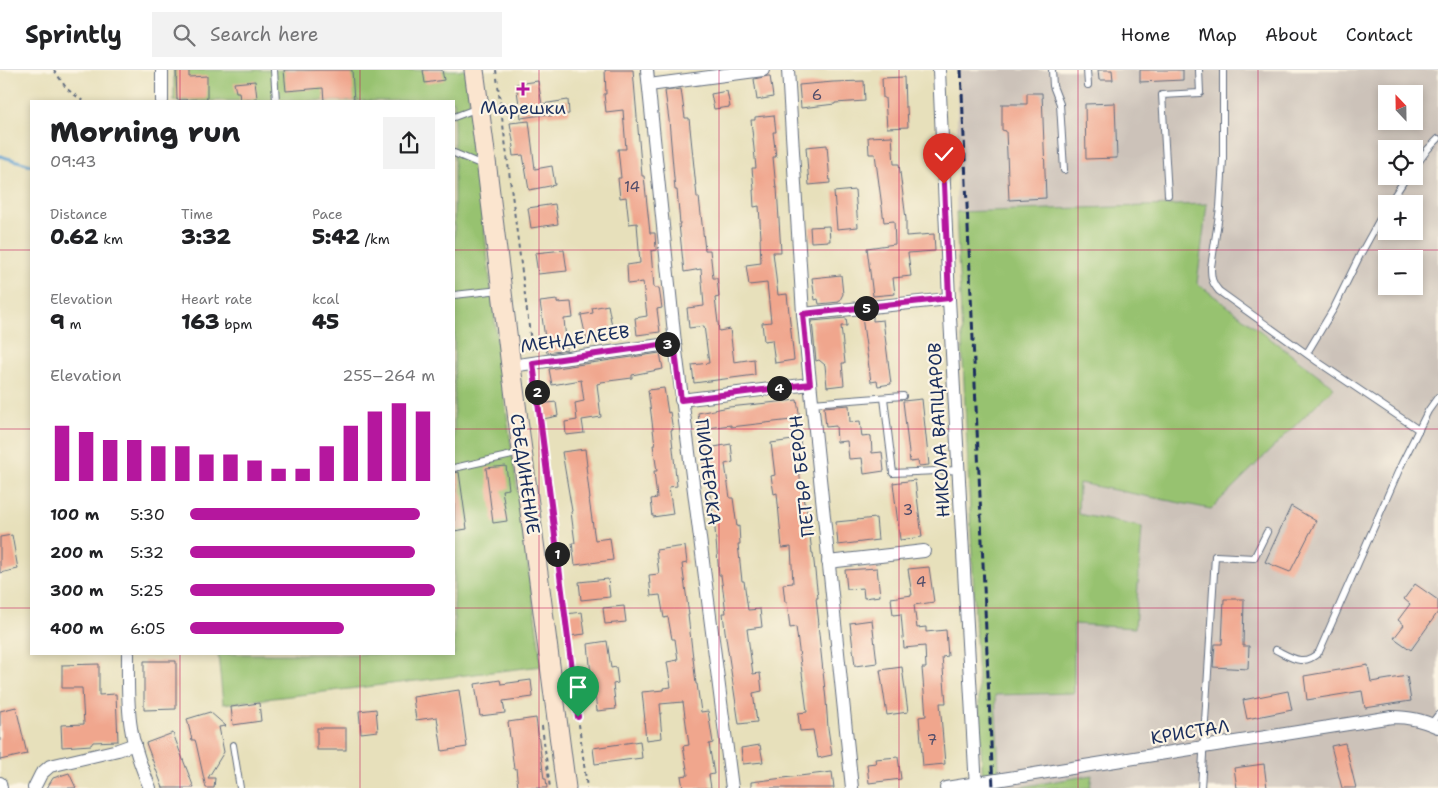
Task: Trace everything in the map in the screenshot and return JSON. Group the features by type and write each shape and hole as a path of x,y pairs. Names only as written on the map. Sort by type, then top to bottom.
{"street":[{"path":"162,70 162,100"},
{"name":"СЪЕДИНЕНИЕ","path":"474,70 566,788"},
{"name":"ПИОНЕРСКА","path":"647,70 674,343 732,788"},
{"path":"649,85 763,70"},
{"name":"ПЕТЪР БЕРОН","path":"788,70 803,314 852,788"},
{"name":"НИКОЛА ВАПЦАРОВ","path":"939,70 949,298 976,786"},
{"path":"803,314 949,298"},
{"name":"МЕНДЕЛЕЕВ","path":"511,366 674,343"},
{"path":"681,400 810,384"},
{"path":"828,562 924,551"},
{"path":"128,655 131,729 134,744 150,788"},
{"name":"КРИСТАЛ","path":"946,788 976,786 1392,717 1436,722"},
{"path":"34,788 41,774 50,766 118,750 134,744"},
{"path":"0,783 1,788"}],"lane":[{"path":"274,70 276,100"},
{"path":"1052,70 1053,86 1060,104 1064,170"},
{"path":"1087,70 1088,85"},
{"path":"1168,196 1162,94 1200,93 1199,70"},
{"path":"1223,70 1222,169 1220,208 1211,267 1213,284 1219,291 1306,353 1419,430"},
{"path":"455,117 479,107"},
{"path":"1423,156 1438,139"},
{"path":"455,152 487,168"},
{"path":"1306,353 1334,308 1378,222"},
{"path":"455,295 501,289"},
{"path":"812,403 903,396"},
{"path":"1276,650 1299,660 1313,658 1319,652 1390,489 1419,430 1438,397"},
{"path":"884,398 893,472 958,470"},
{"path":"455,468 522,453"},
{"path":"1201,788 1215,556 1254,558 1267,532"},
{"path":"233,745 240,788"}],"path":[{"path":"54,70 67,89 82,100"},
{"path":"496,70 587,788"}],"shaded area":[{"path":"958,70 1438,70 1438,788 1090,788 1091,775 1015,788 1000,788 994,695 1074,693 1074,624 1135,628 1078,514 1079,483 1211,509 1334,387 1197,283 1207,204 956,212"}],"green space":[{"path":"174,70 466,70 500,365 542,666 223,704 218,655 455,655 455,100 174,100"},
{"path":"1207,204 1197,283 1334,387 1211,509 1079,483 1078,514 1142,527 1135,628 1074,624 1074,693 995,695 1000,788 983,788 956,212"},
{"path":"1092,775 1090,788 1015,788"}],"building":[{"path":"176,70 189,70 189,77 207,76 207,99 177,100"},
{"path":"284,70 352,70 354,100 324,100 323,88 286,91"},
{"path":"423,70 442,70 444,80 425,83"},
{"path":"605,70 633,70 642,176 644,176 650,233 655,233 656,250 651,251 654,288 659,288 662,308 657,309 660,332 637,335 635,318 647,316 643,282 628,284 627,265 640,263 637,223 629,224 626,197 620,198 618,178 621,178 618,149 626,149 623,110 606,112 604,94 606,94"},
{"path":"1098,70 1112,70 1113,80 1099,80"},
{"path":"1140,70 1183,70 1183,80 1140,82"},
{"path":"770,76 773,97 757,100 754,79"},
{"path":"904,77 908,127 887,128 882,78"},
{"path":"255,81 257,98 240,100 239,92 236,92 234,83"},
{"path":"538,81 542,104 568,100 569,114 548,116 548,114 521,118 516,84"},
{"path":"864,81 865,101 801,108 799,85"},
{"path":"681,89 685,118 689,118 697,197 699,197 705,250 710,250 713,278 717,278 719,297 715,298 719,331 730,329 734,362 754,359 755,375 694,383 692,365 709,363 704,326 689,328 687,308 704,306 701,269 684,272 677,190 675,190 665,91"},
{"path":"727,91 730,107 714,109 711,94"},
{"path":"1027,93 1042,93 1046,198 1009,200 1006,131 1002,130 1002,104 1027,104"},
{"path":"1115,103 1117,158 1086,159 1085,104"},
{"path":"774,115 776,132 773,132 776,157 773,157 781,252 773,252 778,295 787,294 794,360 775,363 772,340 764,341 762,323 771,322 767,283 749,285 746,265 761,263 759,206 754,207 752,168 756,168 751,120 755,120 755,117"},
{"path":"529,121 535,169 552,166 555,185 529,190 523,155 513,156 512,148 514,147 510,123"},
{"path":"892,136 894,164 899,164 906,219 906,236 934,234 935,251 908,253 911,276 893,278 895,294 873,296 867,248 895,244 894,221 884,222 875,154 869,154 868,137"},
{"path":"827,145 830,183 809,185 806,147"},
{"path":"855,190 858,227 837,229 834,192"},
{"path":"555,204 558,224 531,228 528,208"},
{"path":"829,226 830,241 811,242 810,227"},
{"path":"564,250 567,271 538,274 535,253"},
{"path":"841,275 843,294 839,302 819,304 818,299 815,300 812,278"},
{"path":"557,300 557,303 571,302 573,318 564,319 567,350 547,353 540,302"},
{"path":"608,305 614,337 587,342 581,315 593,313 592,308"},
{"path":"873,316 873,321 883,320 891,384 878,386 877,381 871,382 862,317"},
{"path":"846,318 847,326 841,326 845,363 842,363 844,385 827,387 825,365 819,360 816,361 812,321"},
{"path":"660,353 663,369 632,375 632,378 597,384 601,417 582,420 584,433 566,435 565,422 577,420 575,403 584,401 581,380 552,385 549,369"},
{"path":"664,388 673,430 671,430 677,486 669,487 673,514 653,517 651,499 657,498 654,471 657,471 648,390"},
{"path":"922,399 929,465 919,466 918,461 910,462 903,401"},
{"path":"797,400 800,419 700,429 698,413 729,407"},
{"path":"556,402 558,416 543,419 540,404"},
{"path":"849,405 850,422 860,421 862,437 871,436 872,453 882,452 884,471 864,474 862,458 849,459 847,441 837,442 836,426 826,427 824,407"},
{"path":"800,439 802,457 797,458 813,553 818,598 816,598 818,624 832,755 818,758 813,730 800,731 798,713 807,712 796,627 790,628 783,584 793,583 791,547 782,548 777,493 774,494 771,476 775,475 771,443"},
{"path":"731,444 733,462 725,464 730,498 733,498 737,527 739,526 740,544 738,544 742,581 744,581 748,610 760,609 762,627 747,629 753,674 760,673 762,691 753,693 757,722 739,724 725,631 723,613 726,613 721,575 719,575 715,529 703,449"},
{"path":"585,449 595,540 610,538 613,560 575,565 572,543 575,543 572,511 562,452"},
{"path":"506,466 509,489 502,490 507,521 493,523 486,468"},
{"path":"459,472 467,529 455,531 455,473"},
{"path":"915,480 922,537 900,540 893,483"},
{"path":"1291,506 1316,521 1290,572 1265,562"},
{"path":"876,518 878,540 838,545 836,522"},
{"path":"12,535 18,569 0,573 0,537"},
{"path":"685,546 687,563 682,564 696,684 701,712 708,711 713,743 709,744 714,774 709,775 711,788 683,788 681,776 688,775 683,746 689,745 683,702 660,704 662,738 646,740 642,692 664,690 664,688 671,687 667,662 678,660 675,639 672,639 668,617 664,618 660,595 651,596 649,575 659,574 656,550"},
{"path":"929,567 934,602 914,605 917,628 926,627 926,632 946,630 948,656 942,657 946,703 940,703 945,764 923,766 919,717 926,716 922,668 926,668 925,646 904,648 901,614 893,615 891,598 912,595 908,569"},
{"path":"877,568 880,596 864,598 863,588 847,589 845,570"},
{"path":"608,579 610,597 581,600 579,582"},
{"path":"1415,584 1438,600 1438,612 1411,650 1394,638 1404,625 1398,620 1410,604 1404,599"},
{"path":"1224,599 1244,599 1243,646 1249,646 1248,669 1213,667 1215,644 1222,644"},
{"path":"624,606 626,622 605,624 603,608"},
{"path":"582,612 585,634 569,636 566,614"},
{"path":"872,620 877,663 855,666 850,623"},
{"path":"607,641 611,668 616,667 618,683 613,684 616,709 597,711 594,686 592,686 588,644"},
{"path":"144,661 176,661 176,709 144,710"},
{"path":"99,664 99,695 116,694 118,741 93,742 91,745 62,747 61,725 84,724 82,688 62,688 62,665"},
{"path":"1368,665 1371,682 1407,676 1411,701 1365,708 1362,691 1307,700 1304,676"},
{"path":"902,667 908,712 887,715 880,670"},
{"path":"500,680 501,684 531,680 533,697 503,701 505,713 480,716 475,684"},
{"path":"459,690 467,747 442,751 437,717 416,720 413,697"},
{"path":"1288,691 1292,710 1247,719 1243,700"},
{"path":"259,703 261,721 233,725 231,707"},
{"path":"16,707 27,754 0,760 0,711"},
{"path":"376,709 378,731 361,733 359,711"},
{"path":"210,712 226,726 219,727 224,752 208,778 215,778 214,788 206,788 196,743 195,740 192,740 187,719"},
{"path":"536,718 544,779 546,779 547,788 518,788 508,722"},
{"path":"317,728 346,728 346,750 317,750"},
{"path":"173,733 194,788 163,788 146,743"},
{"path":"640,741 642,758 595,764 593,748"},
{"path":"1345,743 1356,788 1342,788 1331,746"},
{"path":"760,745 763,762 743,764 741,748"},
{"path":"898,757 901,779 869,783 867,764 876,763 875,759"},
{"path":"1264,764 1267,788 1237,788 1234,768"},
{"path":"832,772 834,788 751,788 751,782"},
{"path":"69,773 76,788 47,788 53,778"}],"waterway":[{"path":"0,156 30,165"}],"railway":[{"path":"961,70 993,788"}],"place":[{"name":"Марешки","path":"523,89"}],"route":[{"path":"578,717 533,363 674,343 681,400 810,384 803,314 949,298 944,184"}]}
